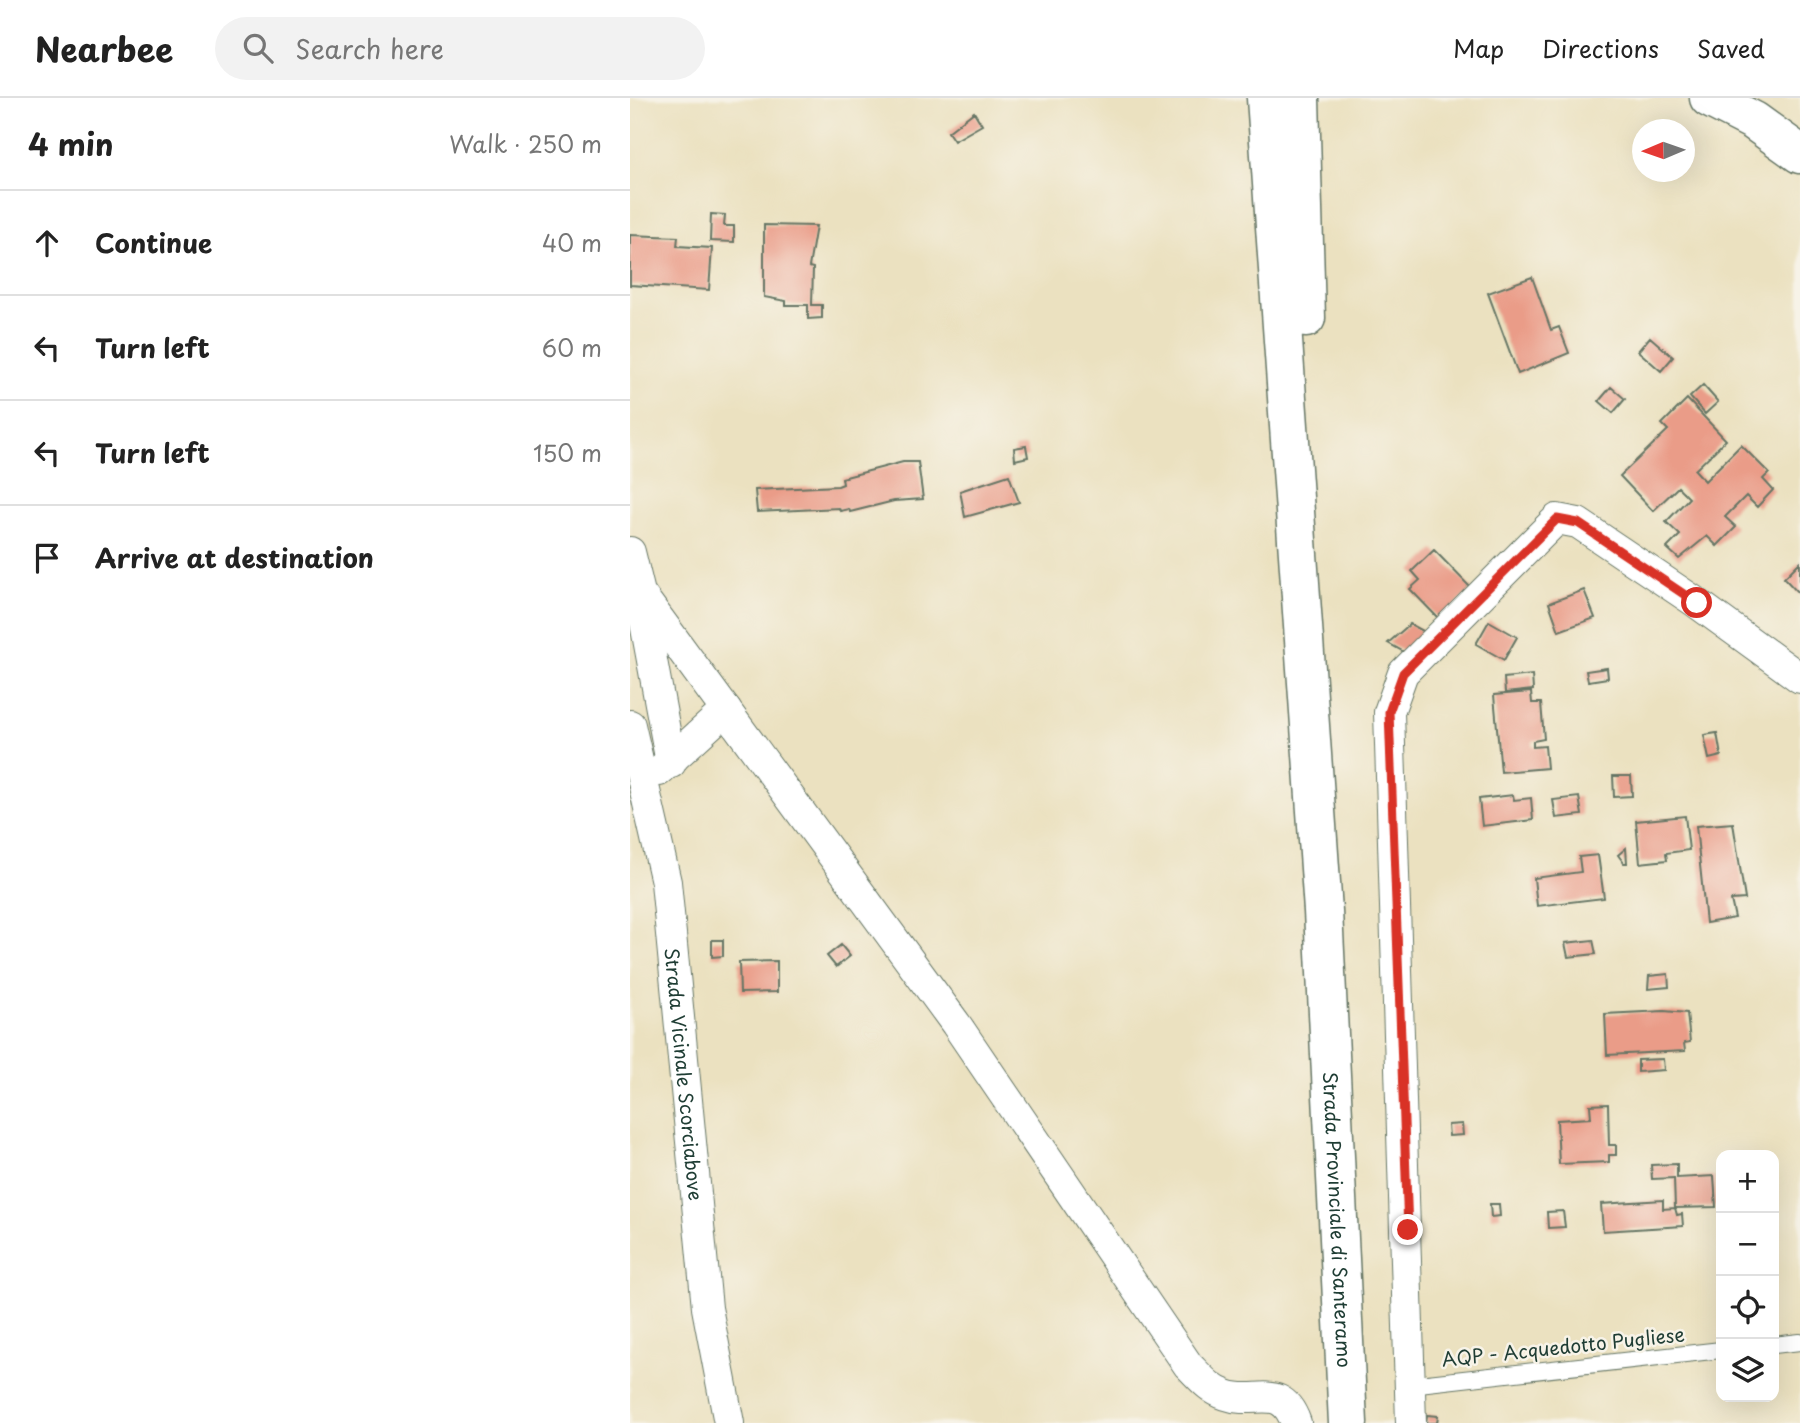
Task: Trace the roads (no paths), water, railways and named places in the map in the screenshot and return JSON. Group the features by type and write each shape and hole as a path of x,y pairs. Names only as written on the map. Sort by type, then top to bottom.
{"main road":[{"path":"1266,98 1323,911"},
{"path":"1300,98 1323,911"},
{"path":"1709,98 1754,121 1800,154"},
{"name":"Strada Provinciale di Santeramo","path":"1323,911 1349,1423"}],"street":[{"path":"1411,1423 1389,712 1403,673 1557,519 1578,523 1697,603 1800,678"},
{"path":"630,552 671,763"},
{"path":"640,593 956,1024 1188,1365 1213,1390 1230,1397 1272,1396 1287,1404 1296,1423"},
{"path":"642,775 663,771 726,710"},
{"name":"Strada Vicinale Scorciabove","path":"630,725 666,882 707,1308 729,1423"}],"lane":[{"path":"1779,1344 1800,1342"},
{"name":"AQP - Acquedotto Pugliese","path":"1410,1385 1716,1351"}]}
